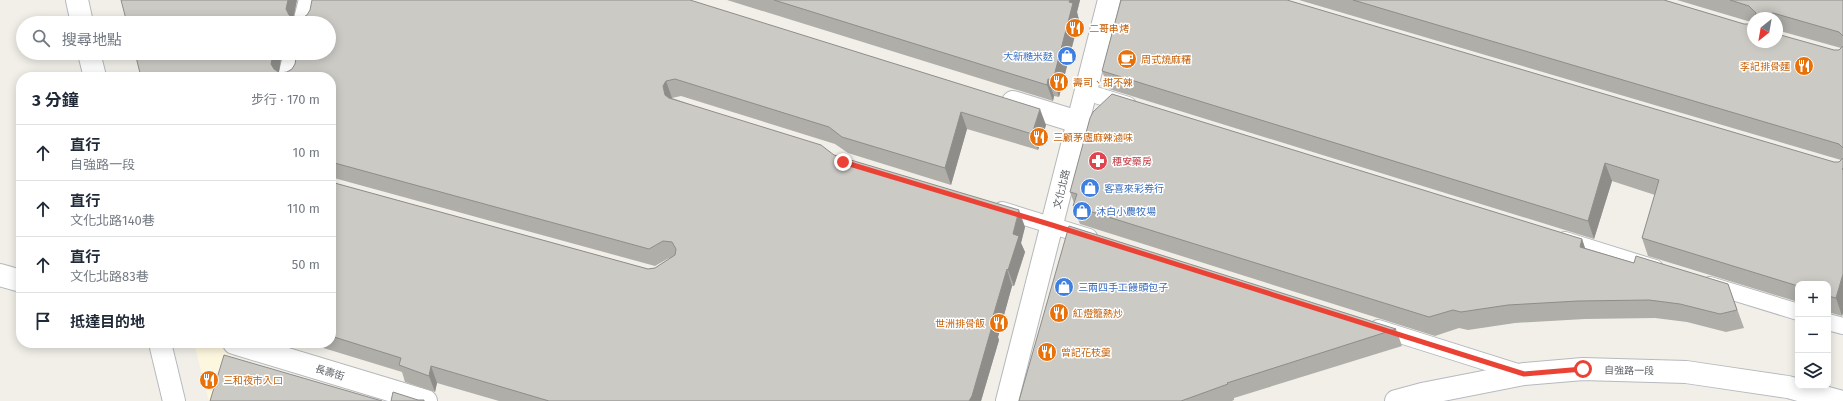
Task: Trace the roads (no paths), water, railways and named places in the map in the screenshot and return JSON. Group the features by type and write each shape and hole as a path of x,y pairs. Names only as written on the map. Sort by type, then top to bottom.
{"street":[{"path":"77,0 80,16"},
{"path":"306,16 310,0"},
{"name":"文化北路","path":"1007,401 1109,0"},
{"path":"91,60 94,72"},
{"path":"289,72 293,60"},
{"path":"995,96 1078,122"},
{"path":"0,275 16,280"},
{"path":"161,348 174,401"},
{"name":"長壽街","path":"251,348 426,401"},
{"name":"自強路一段","path":"1396,401 1422,394 1524,374 1583,369 1686,372 1788,387 1839,401"}],"lane":[{"path":"1086,92 1146,110"},
{"path":"985,205 1105,242"},
{"path":"1548,235 1669,272"},
{"path":"1692,280 1795,311"},
{"path":"1831,323 1843,326"},
{"path":"1364,324 1524,374"}],"place":[{"name":"二哥串烤","path":"1075,28"},
{"name":"大新糙米麩","path":"1067,56"},
{"name":"周式燒麻糬","path":"1127,59"},
{"name":"李記排骨麵","path":"1804,66"},
{"name":"壽司、甜不辣","path":"1059,82"},
{"name":"三顧茅廬麻辣滷味","path":"1039,137"},
{"name":"穗安藥房","path":"1098,161"},
{"name":"客喜來彩券行","path":"1090,188"},
{"name":"沐白小農牧場","path":"1082,211"},
{"name":"三兩四手工饅頭包子","path":"1064,287"},
{"name":"紅燈籠熱炒","path":"1059,313"},
{"name":"世洲排骨飯","path":"999,323"},
{"name":"曾記花枝羹","path":"1047,352"},
{"name":"三和夜市入口","path":"209,380"}]}
